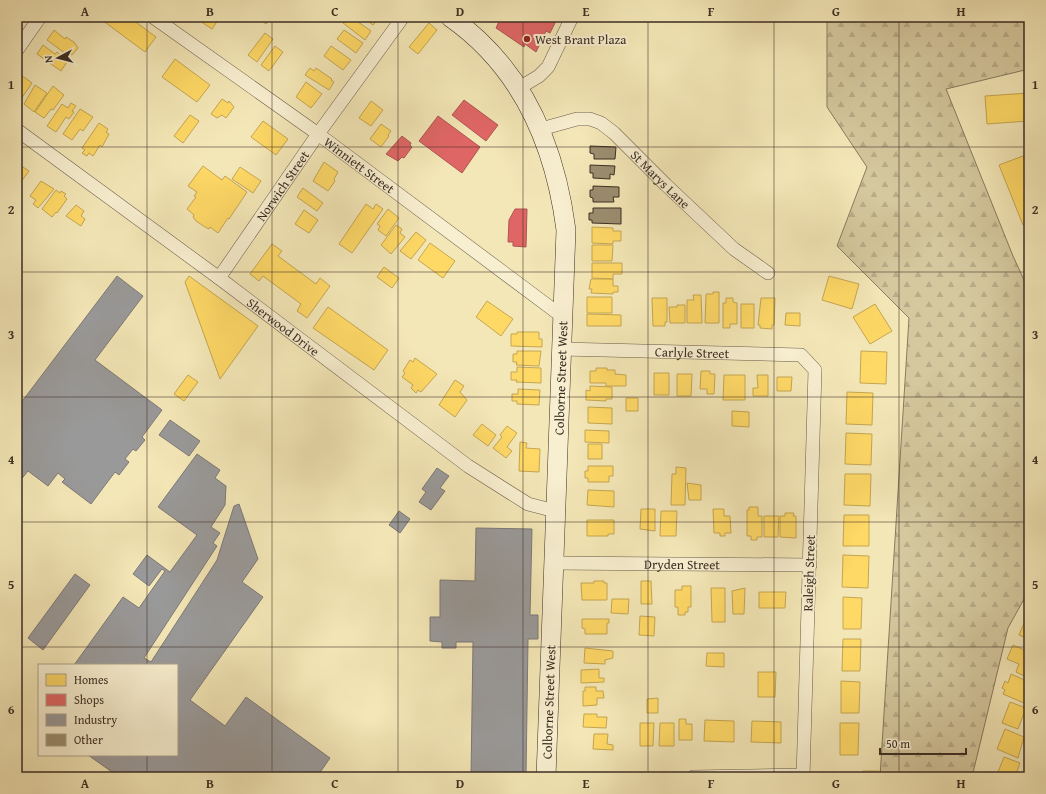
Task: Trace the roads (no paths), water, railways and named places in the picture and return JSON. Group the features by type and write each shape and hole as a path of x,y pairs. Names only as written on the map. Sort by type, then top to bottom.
{"main road":[{"name":"Colborne Street West","path":"450,17 486,47 519,88 541,129 562,198 566,230 546,777"}],"street":[{"path":"17,50 40,17"},
{"name":"Winniett Street","path":"153,17 318,134 563,317"},
{"name":"Norwich Street","path":"219,278 318,134 403,17"},
{"path":"519,88 539,76 548,67 572,17"},
{"name":"St Marys Lane","path":"541,129 578,119 601,123 614,133 666,185 734,249 768,273"},
{"name":"Sherwood Drive","path":"17,130 219,278 468,466 528,504 555,511"},
{"name":"Carlyle Street","path":"562,349 801,355 815,370"},
{"name":"Raleigh Street","path":"803,776 815,370"},
{"name":"Dryden Street","path":"554,563 810,565"},
{"path":"693,777 803,776"}],"place":[{"name":"West Brant Plaza","path":"527,39"}]}
